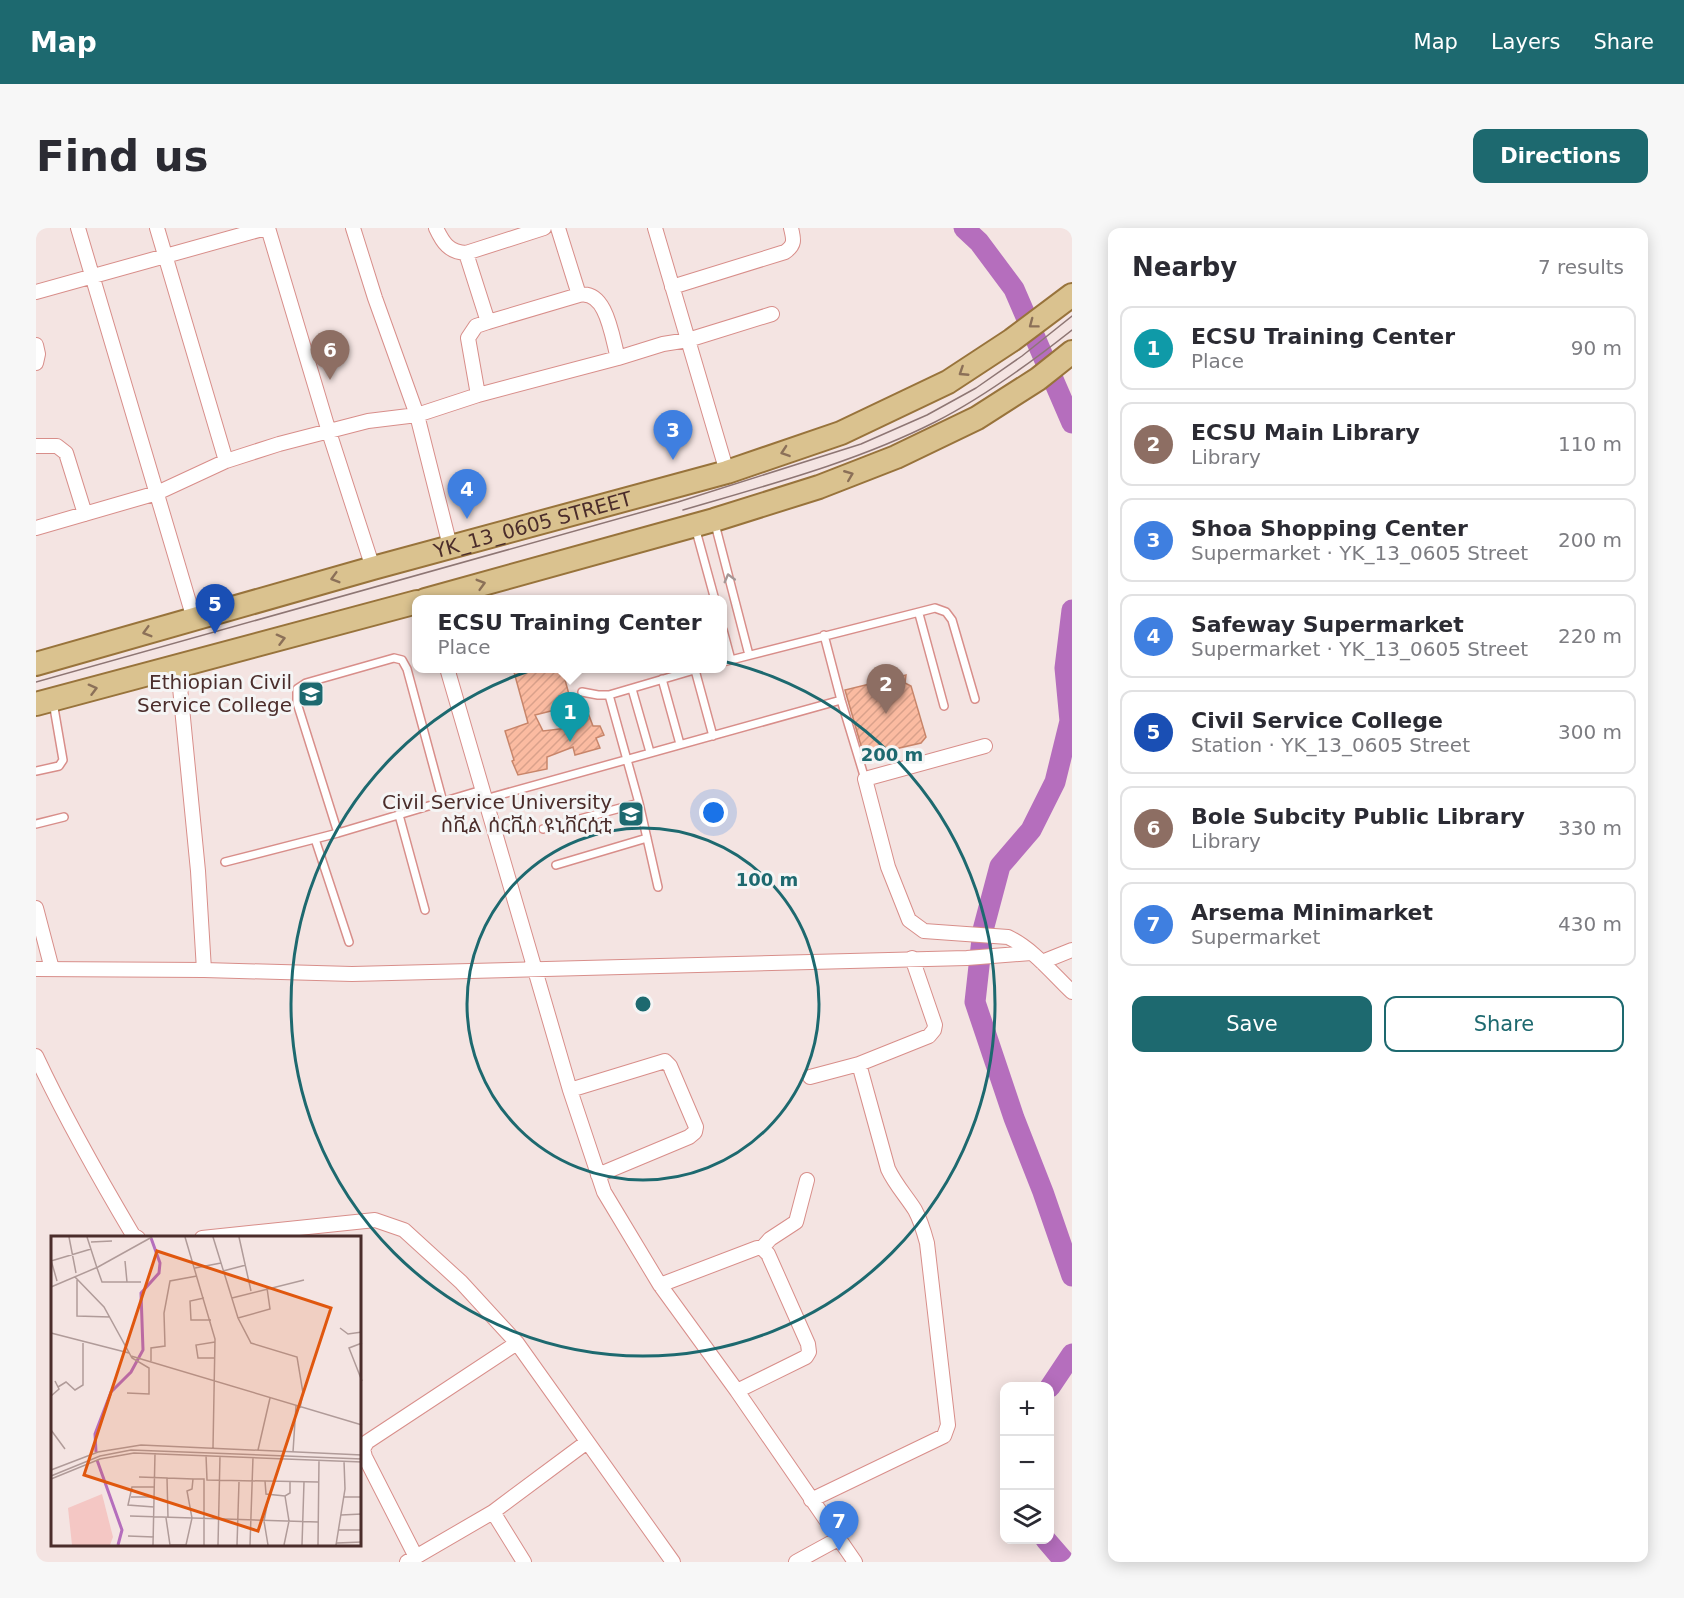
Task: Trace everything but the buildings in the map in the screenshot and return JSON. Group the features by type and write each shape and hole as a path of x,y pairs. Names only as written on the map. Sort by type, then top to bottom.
{"main road":[{"name":"YK_13_0605 STREET","path":"36,664 450,546 727,472 841,433 948,382 1012,340 1063,302"},
{"path":"440,595 704,522 819,487 896,457 977,417 1038,379 1072,352"},
{"path":"44,702 412,603"}],"street":[{"path":"78,228 194,619"},
{"path":"157,228 226,461"},
{"path":"36,292 267,228 373,568"},
{"path":"353,228 375,298 417,415 450,546"},
{"path":"436,228 442,241 456,253 466,253 544,228"},
{"path":"558,228 579,295"},
{"path":"671,228 655,230 727,472"},
{"path":"672,287 784,252 792,247 794,240 791,228"},
{"path":"466,253 488,322"},
{"path":"478,394 468,338 476,326 579,295 587,293 595,296 602,304 618,358"},
{"path":"36,528 157,493 226,461 279,444 368,422 417,415 478,394 663,344 688,340 772,314"},
{"path":"36,345 38,354 36,363"},
{"path":"37,442 57,446 66,453 85,514"},
{"path":"178,667 198,871 204,970"},
{"path":"448,673 518,917 536,970 570,1090 604,1192 660,1285 737,1391 855,1562"},
{"path":"986,746 865,779 888,867 909,920 924,931 1008,937 1036,957 1072,992"},
{"path":"36,908 52,969"},
{"path":"36,969 352,974 912,958 1036,957 1072,950"},
{"path":"810,1077 860,1064 929,1036 935,1025 912,958"},
{"path":"36,1056 57,1102 96,1173 135,1236"},
{"path":"570,1090 665,1061 670,1066 696,1127 695,1132 689,1137 598,1175"},
{"path":"811,1500 944,1436 948,1425 927,1243 915,1210 895,1183 888,1169 860,1064"},
{"path":"660,1285 762,1248 770,1239 796,1222 807,1179"},
{"path":"221,1236 375,1220 404,1230 461,1281 518,1343 673,1562"},
{"path":"737,1391 806,1357 809,1352 808,1344 768,1254 762,1248"},
{"path":"518,1343 367,1442 363,1449 411,1559 493,1512 587,1442"},
{"path":"493,1512 524,1562"},
{"path":"796,1562 838,1539"}],"lane":[{"path":"704,522 714,595"},
{"path":"704,522 749,655"},
{"path":"727,661 824,635 919,614 935,608 946,612 952,620 975,699"},
{"path":"919,614 944,706"},
{"path":"824,635 865,779"},
{"path":"338,833 297,703 297,689 306,683 394,658 402,660 407,669 443,802"},
{"path":"582,692 609,695 684,673"},
{"path":"699,673 713,736"},
{"path":"662,679 680,744"},
{"path":"632,689 650,752"},
{"path":"609,695 639,803 657,887"},
{"path":"225,862 338,833 443,802 483,795 626,760 841,700"},
{"path":"36,771 58,766 63,760 44,702"},
{"path":"543,829 639,803"},
{"path":"399,814 425,910"},
{"path":"36,824 64,817"},
{"path":"556,865 647,838"},
{"path":"315,839 349,942"}],"waterway":[{"path":"964,228 979,242 1014,289 1072,423"},
{"path":"1072,610 1065,668 1070,721 1055,782 1031,830 1000,866 983,930 975,1002 1014,1118 1072,1276"},
{"path":"1053,1382 1072,1354"},
{"path":"1049,1544 1065,1562"}],"tram line":[{"path":"36,682 678,502 861,444 927,415 976,388 1022,356 1072,316"},
{"path":"683,510 811,472 905,436 935,422 989,391 1072,330"}],"place":[{"name":"Bole Subcity Public Library","path":"330,380"},
{"name":"Shoa Shopping Center","path":"673,460"},
{"name":"Safeway Supermarket","path":"467,519"},
{"name":"Civil Service College","path":"215,634"},
{"name":"Ethiopian Civil Service College","path":"311,694"},
{"name":"ECSU Main Library","path":"886,714"},
{"name":"ECSU Training Center","path":"570,742"},
{"name":"Civil Service University ስቪል ሰርቪስ ዩኒቨርሲቲ","path":"631,814"},
{"name":"Arsema Minimarket","path":"839,1551"}]}
